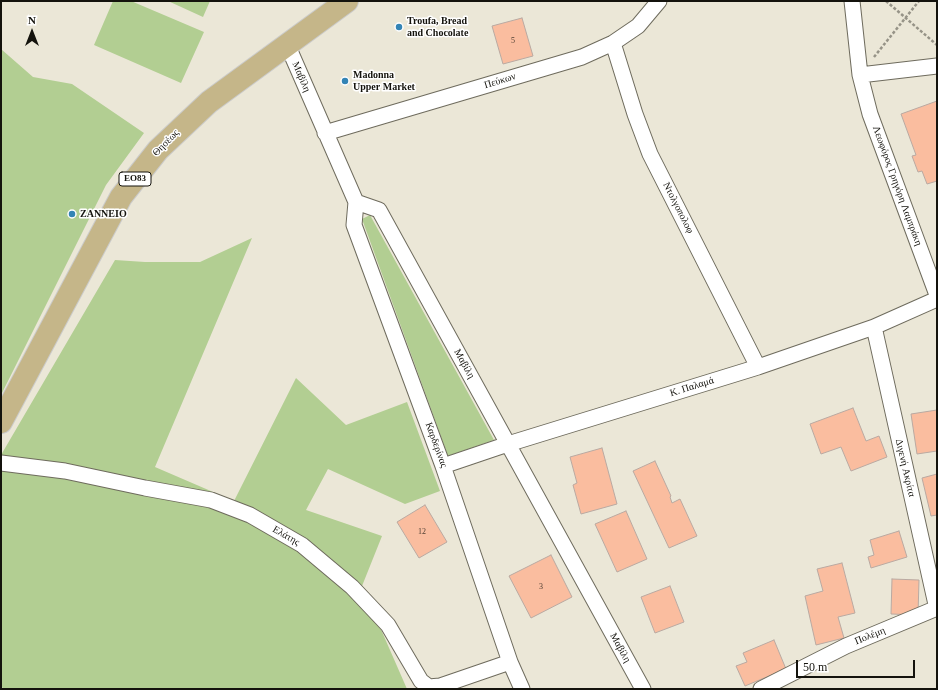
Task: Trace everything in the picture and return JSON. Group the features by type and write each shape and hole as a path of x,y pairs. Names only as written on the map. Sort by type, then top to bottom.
{"main road":[{"name":"Θησέως","path":"1,422 121,197 158,150 208,102 347,1"}],"street":[{"name":"Πεύκων","path":"325,133 582,57 613,43 638,26 659,1"},
{"name":"Λεωφόρος Γρηγόρη Λαμπράκη","path":"852,1 860,75 870,114 936,287"},
{"name":"Ντολγοπολοφ","path":"613,43 635,114 650,154 758,367"},
{"name":"Μαβίλη","path":"287,44 356,202 379,210 643,689"},
{"path":"860,75 937,66"},
{"name":"Καρδερίνας","path":"356,202 354,226 443,466 510,662 522,689"},
{"name":"Κ. Παλαμά","path":"443,466 508,444 758,367 874,327 937,299"},
{"name":"Διγενή Ακρίτα","path":"874,327 937,609"},
{"name":"Ελάτης","path":"1,464 65,471 211,500 250,515 302,546 352,587 388,625 421,681 429,687 440,686 510,662"},
{"name":"Πολέμη","path":"761,689 846,646 937,609"}],"path":[{"path":"886,1 937,45"},
{"path":"860,75 919,1"}],"green space":[{"path":"113,1 131,1 204,32 181,83 94,45"},
{"path":"168,1 210,1 203,17"},
{"path":"1,49 33,77 72,84 144,133 106,185 1,395"},
{"path":"370,215 494,440 448,456 362,219"},
{"path":"252,238 155,467 234,501 296,378 346,425 407,402 440,491 405,504 328,469 306,510 382,536 362,586 407,689 5,689 1,687 1,455 115,260 145,262 200,262"}],"building":[{"path":"522,18 533,56 503,64 492,26"},
{"path":"937,101 937,181 927,184 922,171 918,172 912,156 916,155 901,114"},
{"path":"853,408 866,441 879,436 887,457 851,471 841,447 821,454 810,424"},
{"path":"937,410 937,451 917,454 911,414"},
{"path":"602,448 617,504 581,514 573,485 577,483 570,457"},
{"path":"655,461 671,496 672,503 680,499 697,536 669,548 633,471"},
{"path":"937,474 937,515 931,516 922,478"},
{"path":"425,505 447,542 419,558 397,522"},
{"path":"626,511 647,559 617,572 595,524"},
{"path":"899,531 907,557 871,568 868,557 874,555 870,540"},
{"path":"551,555 572,597 531,618 509,576"},
{"path":"842,563 855,613 838,617 844,638 816,645 805,596 823,591 817,569"},
{"path":"892,579 919,580 918,615 891,614"},
{"path":"670,586 684,622 655,633 641,597"},
{"path":"774,640 786,669 745,686 736,666 747,662 743,653"}],"place":[{"name":"Troufa, Bread and Chocolate","path":"399,27"},
{"name":"Madonna Upper Market","path":"345,81"},
{"name":"ΖΑΝΝΕΙΟ","path":"72,214"}]}
